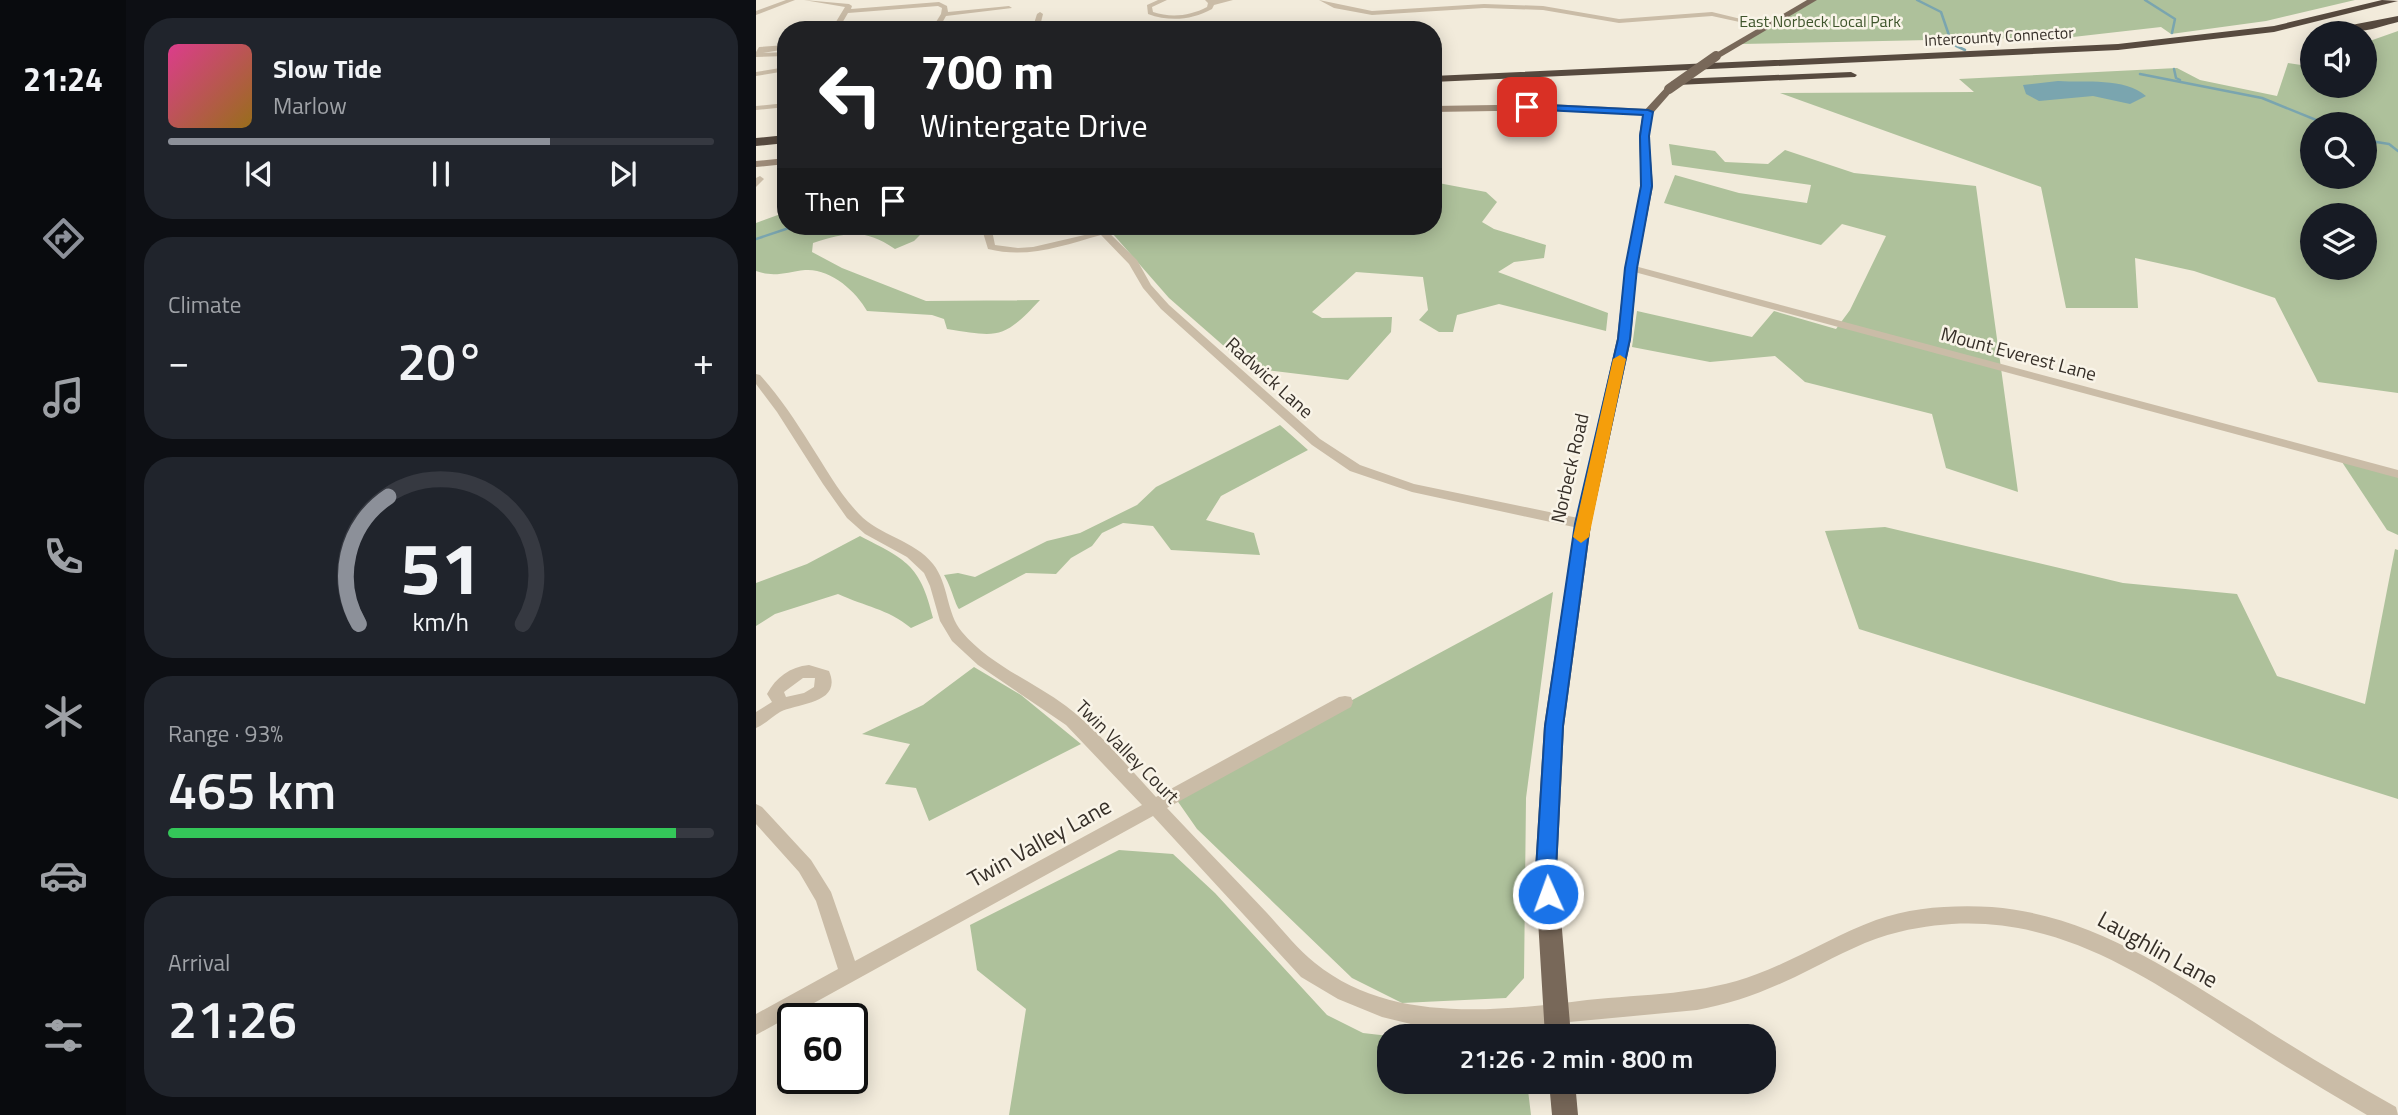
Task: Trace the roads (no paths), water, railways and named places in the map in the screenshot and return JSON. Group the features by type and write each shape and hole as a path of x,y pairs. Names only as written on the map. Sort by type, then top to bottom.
{"highway":[{"name":"Intercounty Connector","path":"1442,79 2118,47 2274,29 2394,0"},
{"path":"2377,23 2398,16"},
{"name":"Intercounty Connector","path":"2087,61 2226,47 2300,36"},
{"path":"1664,86 1863,74"},
{"path":"1442,89 1620,84"},
{"path":"756,131 777,130"},
{"path":"756,142 777,140"}],"main road":[{"path":"1648,112 1664,86 1812,0"},
{"name":"Norbeck Road","path":"1557,1024 1546,870 1554,726 1583,524 1624,339 1631,268 1647,186 1644,136 1648,112"},
{"path":"1563,1094 1565,1115"}],"street":[{"path":"756,13 792,0"},
{"path":"807,0 849,6 840,21"},
{"path":"1164,0 1149,6 1150,13 1163,17 1187,16 1203,12 1210,1 1230,0"},
{"path":"1322,0 1336,7 1372,13 1487,6 1543,8 1619,21 1712,14 1767,26"},
{"path":"846,11 939,4 945,7 939,21"},
{"path":"944,13 1009,8"},
{"path":"1037,21 1040,14"},
{"path":"777,48 762,49 757,55 777,54"},
{"path":"756,72 777,68"},
{"path":"756,108 777,104"},
{"path":"1442,109 1549,107 1648,112"},
{"path":"756,164 777,162"},
{"name":"Radwick Lane","path":"989,235 992,247 1004,251 1030,250 1091,235"},
{"name":"Radwick Lane","path":"1106,235 1133,262 1147,286 1165,307 1316,442 1355,468 1412,488 1583,524"},
{"name":"Mount Everest Lane","path":"1631,268 2398,474"},
{"name":"Twin Valley Court","path":"756,377 782,407 853,516 878,535 916,554 926,565 941,591 946,622 956,636 984,661 1071,719 1308,970 1339,992 1370,1006 1409,1016 1506,1019 1556,1013"},
{"name":"Twin Valley Lane","path":"756,1024 1345,702"},
{"path":"756,721 782,704"},
{"path":"756,812 806,866 824,898 849,973"},
{"name":"Laughlin Lane","path":"1556,1013 1707,998 1740,991 1862,935 1895,924 1936,916 2010,918 2077,932 2115,949 2317,1075 2388,1115"}],"water":[{"path":"2058,81 2116,83 2146,96 2130,104 2093,96 2039,101 2026,94 2023,85"}],"waterway":[{"path":"1917,0 1941,12 1952,44 1965,50"},
{"path":"2145,0 2175,19 2172,33"},
{"path":"2174,69 2176,78 2180,80"},
{"path":"2140,74 2262,98 2300,113"},
{"path":"2377,142 2389,144 2398,151"},
{"path":"756,239 777,232"}],"park label":[{"name":"East Norbeck Local Park","path":"1820,21"}]}
